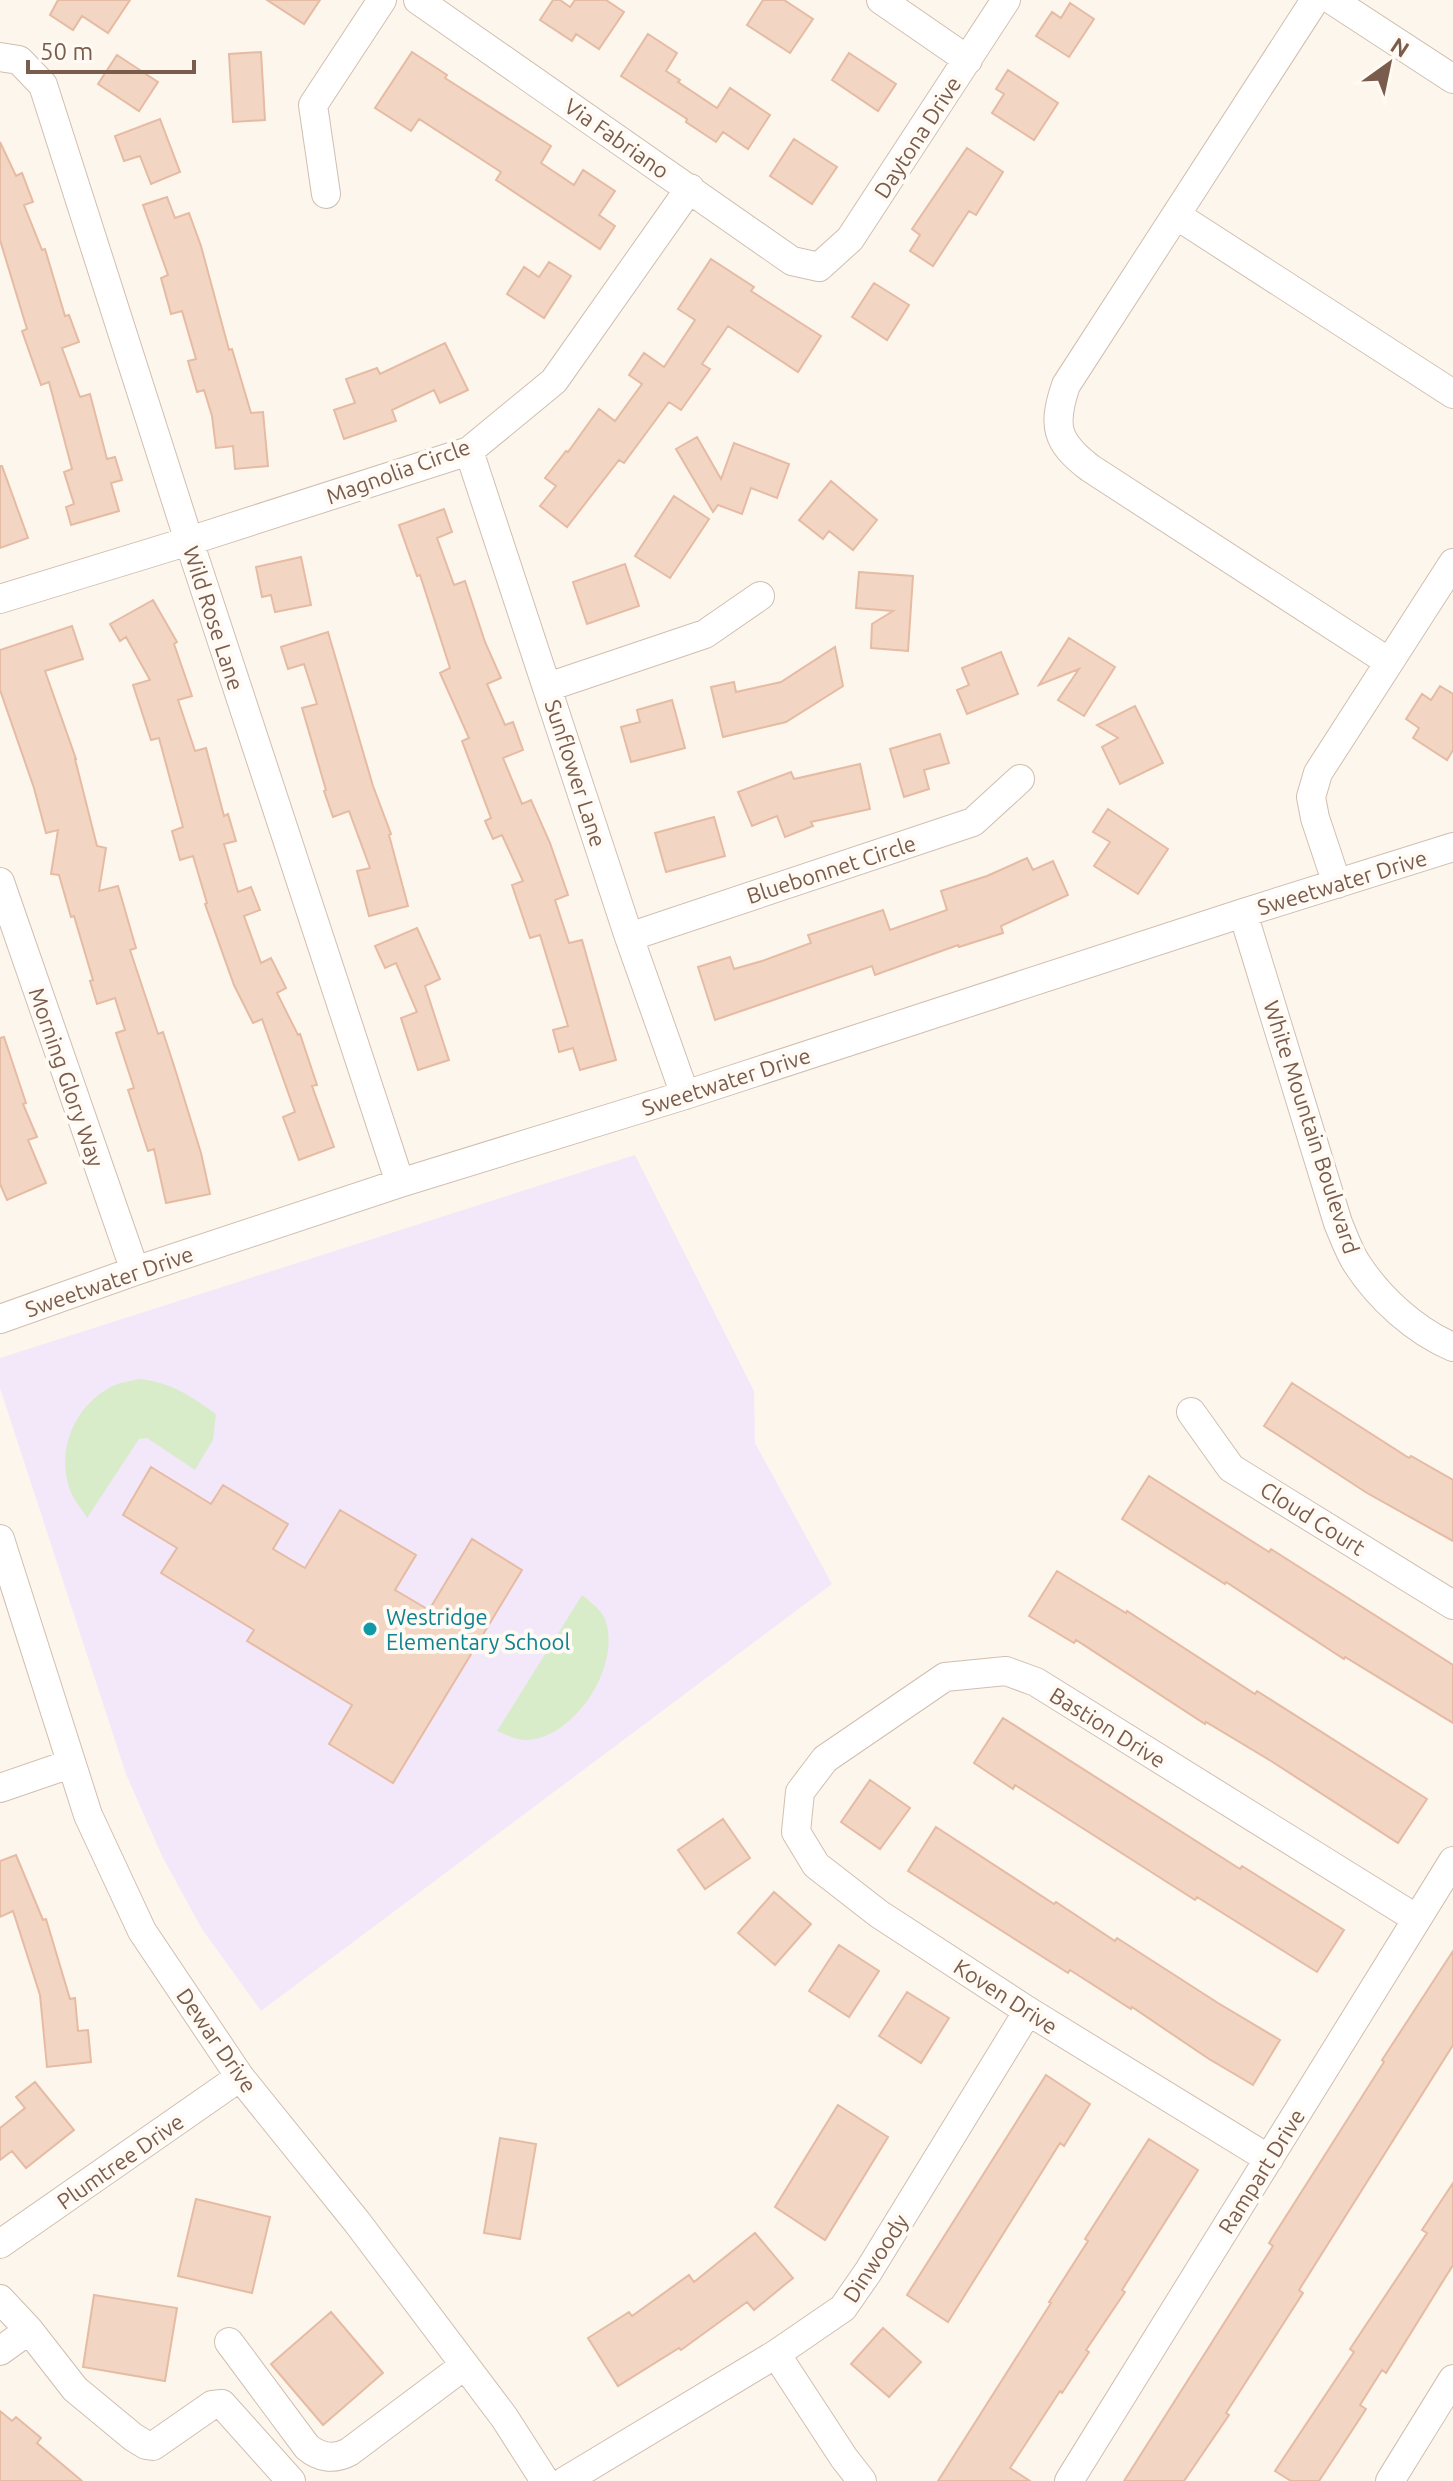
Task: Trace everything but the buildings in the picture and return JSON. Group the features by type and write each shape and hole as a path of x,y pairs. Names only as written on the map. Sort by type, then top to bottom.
{"street":[{"path":"326,194 313,105 382,0"},
{"name":"Via Fabriano","path":"418,0 792,261 819,267"},
{"path":"881,0 968,60"},
{"name":"Daytona Drive","path":"819,267 850,239 1006,0"},
{"path":"1315,0 1066,385 1057,424 1062,442 1071,454 1090,468 1389,662"},
{"path":"1332,0 1453,79"},
{"name":"Wild Rose Lane","path":"10,58 43,85 400,1183"},
{"name":"Magnolia Circle","path":"0,599 469,451 554,381 690,188"},
{"path":"1176,215 1453,394"},
{"name":"Sunflower Lane","path":"469,451 629,937 685,1095"},
{"path":"1337,884 1311,797 1318,773 1453,563"},
{"path":"548,687 705,634 760,596"},
{"name":"Bluebonnet Circle","path":"629,937 973,822 1020,779"},
{"name":"Sweetwater Drive","path":"0,1319 400,1183 685,1095 1453,847"},
{"name":"Morning Glory Way","path":"0,882 135,1271"},
{"name":"White Mountain Boulevard","path":"1243,913 1338,1223 1356,1263 1379,1292 1404,1316 1436,1340 1453,1347"},
{"name":"Cloud Court","path":"1191,1412 1231,1468 1453,1605"},
{"name":"Dewar Drive","path":"0,1539 70,1764 93,1826 142,1931 240,2077 357,2222 465,2365 504,2417 545,2481"},
{"name":"Bastion Drive","path":"800,1792 825,1759 945,1677 1006,1671 1036,1682 1417,1919"},
{"path":"0,1788 70,1764"},
{"name":"Koven Drive","path":"800,1792 796,1832 816,1865 879,1914 1028,2011 1269,2159"},
{"name":"Rampart Drive","path":"1069,2481 1453,1861"},
{"name":"Dinwoody","path":"565,2481 776,2354 843,2308 1028,2011"},
{"name":"Plumtree Drive","path":"0,2244 240,2077"},
{"path":"0,2299 29,2330 75,2389 133,2437 153,2446 212,2405 222,2404 291,2481"},
{"path":"0,2351 29,2330"},
{"path":"229,2342 307,2447 327,2457 340,2457 349,2452 465,2365"},
{"path":"776,2354 862,2481"},
{"path":"1390,2481 1453,2379"}],"shaded area":[{"path":"635,1155 754,1391 755,1443 832,1584 261,2011 202,1929 162,1856 126,1774 0,1388 0,1358"}],"green space":[{"path":"139,1379 162,1383 180,1391 216,1414 213,1440 195,1470 147,1438 139,1439 87,1518 67,1481 66,1448 71,1432 78,1418 100,1394 118,1384"},
{"path":"582,1595 604,1617 608,1635 607,1655 591,1695 563,1726 545,1736 523,1740 497,1731"}],"place":[{"name":"Westridge Elementary School","path":"370,1629"}]}
